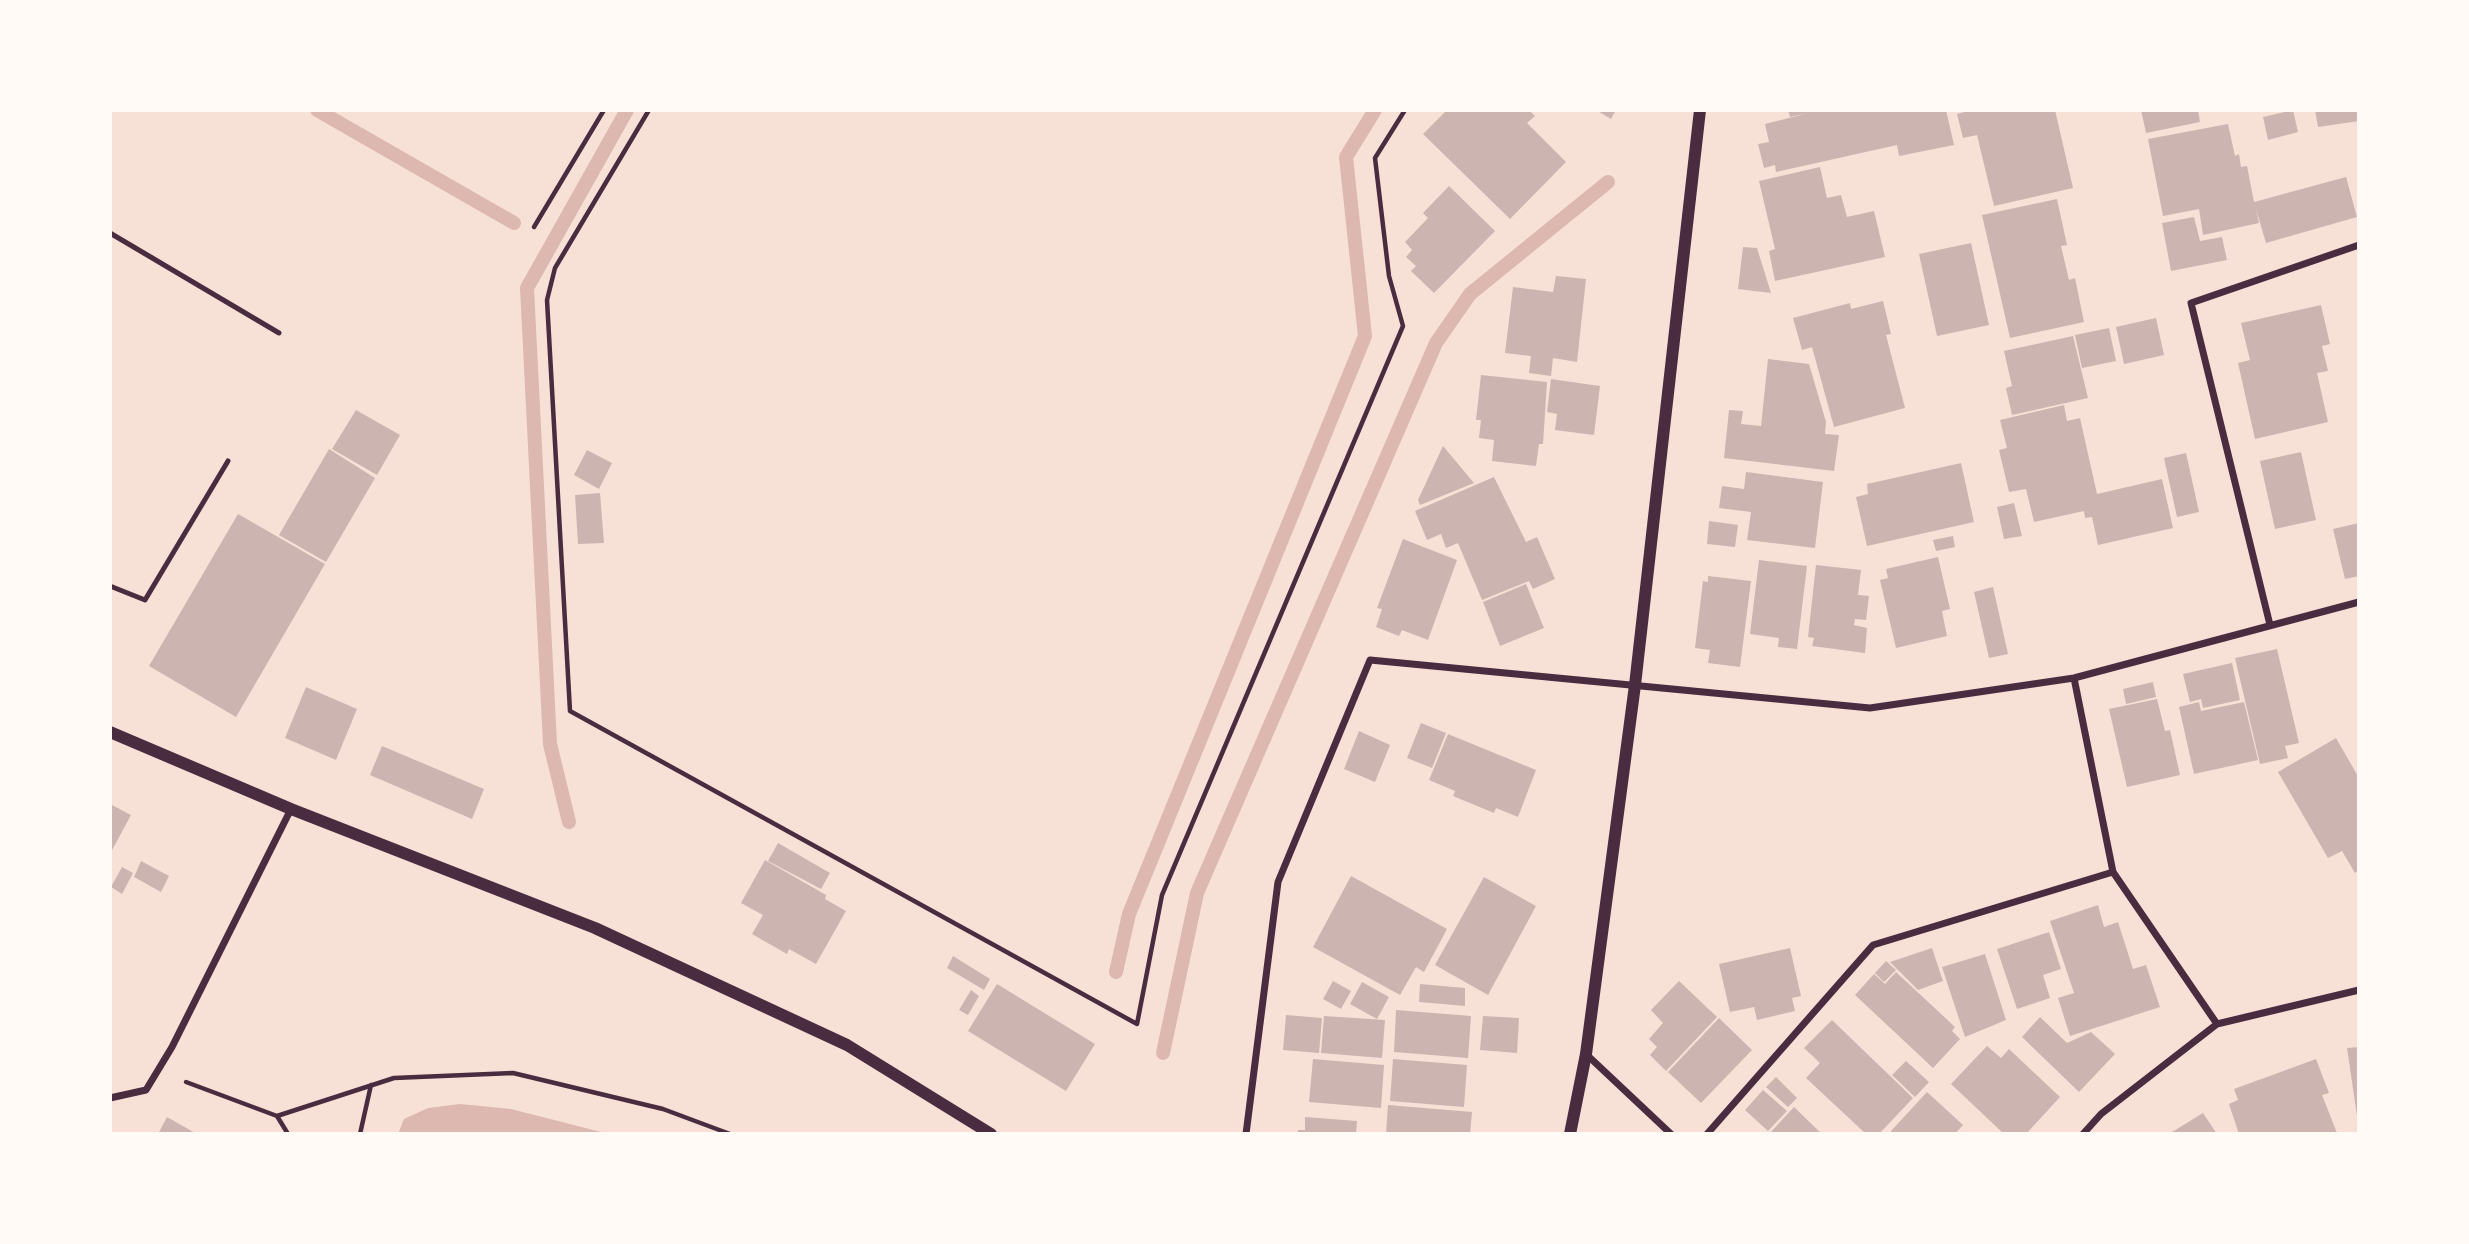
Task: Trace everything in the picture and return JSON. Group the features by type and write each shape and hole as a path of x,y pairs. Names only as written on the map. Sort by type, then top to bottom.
{"street":[{"path":"1570,1134 1586,1054 1635,685 1700,110"},
{"path":"2270,625 2191,303 2359,245"},
{"path":"1246,1134 1278,882 1370,660 1870,708 2074,678 2359,602"},
{"path":"2074,678 2113,872 2217,1024"},
{"path":"110,732 291,809 595,928 834,1039 990,1134"},
{"path":"110,1098 146,1090 291,809"},
{"path":"1707,1134 1873,945 2113,872"},
{"path":"2083,1134 2101,1114 2217,1024 2359,990"},
{"path":"1586,1054 1671,1134"}],"lane":[{"path":"110,233 279,333"},
{"path":"110,586 145,600 228,461"}],"path":[{"path":"534,227 604,110"},
{"path":"649,110 555,268 547,300 570,711 1137,1024 1162,895 1402,326 1389,276 1376,158 1405,110"},
{"path":"157,1072 277,1116 394,1078 513,1073 663,1109 730,1134"},
{"path":"360,1134 372,1085"},
{"path":"277,1116 288,1134"}],"shaded area":[{"path":"460,1104 511,1109 609,1134 398,1134 404,1119 428,1108"}],"building":[{"path":"1447,110 1529,110 1535,116 1527,123 1566,162 1510,219 1423,134"},
{"path":"1596,110 1616,110 1611,119"},
{"path":"1788,110 1817,110 1817,111 1790,117"},
{"path":"1820,110 1946,110 1954,145 1899,156 1897,145 1776,172 1775,165 1764,168 1758,144 1769,142 1765,124"},
{"path":"1971,110 2055,110 2073,188 1994,206 1977,135 1963,138 1957,114"},
{"path":"2141,110 2198,110 2200,122 2146,133"},
{"path":"2293,110 2298,132 2268,140 2263,117"},
{"path":"2315,110 2358,110 2359,121 2318,127"},
{"path":"2228,124 2235,156 2239,154 2241,167 2247,166 2254,202 2346,177 2357,217 2266,243 2256,209 2259,223 2203,235 2199,209 2163,216 2148,139"},
{"path":"1820,167 1827,198 1841,195 1847,217 1874,211 1885,257 1775,281 1769,251 1775,249 1759,181"},
{"path":"1449,186 1495,231 1434,293 1411,271 1416,266 1406,257 1412,250 1405,242 1428,218 1423,213"},
{"path":"2057,199 2067,245 2061,246 2069,280 2075,278 2084,322 2010,338 1982,215"},
{"path":"2194,217 2200,241 2222,237 2227,260 2171,271 2162,223"},
{"path":"1971,243 1989,325 1937,336 1919,254"},
{"path":"1743,247 1757,248 1771,293 1738,289"},
{"path":"1556,276 1586,279 1577,362 1553,358 1551,376 1529,373 1531,356 1505,353 1513,287 1553,292"},
{"path":"1883,301 1891,334 1886,335 1905,408 1834,427 1812,347 1802,350 1793,318 1850,303 1851,309"},
{"path":"2321,305 2330,344 2322,346 2328,371 2317,373 2328,422 2255,439 2238,363 2250,360 2241,323"},
{"path":"2156,318 2164,355 2124,364 2116,327"},
{"path":"2109,328 2116,361 2082,368 2075,335"},
{"path":"2073,336 2088,398 2012,415 2006,388 2012,386 2004,351"},
{"path":"1768,359 1809,364 1826,422 1825,434 1839,435 1834,471 1724,458 1729,410 1743,411 1741,424 1761,426"},
{"path":"1481,375 1547,382 1543,444 1539,444 1536,466 1492,461 1494,440 1479,438 1481,420 1476,420"},
{"path":"1551,379 1600,386 1594,435 1555,430 1557,414 1547,412"},
{"path":"2064,405 2067,421 2080,418 2097,494 2162,479 2173,528 2098,545 2092,517 2085,518 2084,511 2034,522 2026,489 2009,492 1999,450 2007,448 2000,420"},
{"path":"356,410 400,435 377,475 332,449"},
{"path":"1443,446 1474,483 1420,505 1418,500"},
{"path":"329,449 375,478 326,562 279,535"},
{"path":"587,450 612,463 599,489 574,475"},
{"path":"2301,452 2316,520 2275,529 2260,461"},
{"path":"2186,453 2199,512 2177,517 2164,458"},
{"path":"1961,463 1974,522 1867,546 1856,497 1868,494 1867,484"},
{"path":"1746,472 1823,482 1815,548 1747,540 1751,512 1719,508 1722,486 1744,489"},
{"path":"1494,477 1526,542 1537,537 1555,579 1533,589 1529,581 1482,600 1458,543 1446,548 1441,534 1427,540 1415,511"},
{"path":"600,493 604,543 578,544 575,495"},
{"path":"2014,503 2022,536 2004,539 1997,507"},
{"path":"238,514 325,564 236,717 149,666"},
{"path":"1709,521 1738,525 1735,547 1707,544"},
{"path":"2359,523 2359,576 2345,579 2333,529"},
{"path":"1953,536 1955,547 1936,551 1933,540"},
{"path":"1403,539 1457,560 1428,640 1402,630 1399,636 1376,627 1382,609 1377,608"},
{"path":"1938,557 1950,609 1942,611 1947,636 1896,648 1880,580 1888,578 1886,569"},
{"path":"1759,560 1807,566 1797,649 1778,647 1779,638 1750,634"},
{"path":"1816,565 1861,570 1858,595 1869,596 1866,620 1855,619 1854,625 1867,628 1865,653 1812,646 1814,638 1808,637"},
{"path":"1708,576 1751,581 1740,667 1708,663 1710,650 1695,648 1703,581 1708,582"},
{"path":"1526,584 1544,628 1500,646 1483,602"},
{"path":"1993,587 2008,654 1989,658 1974,592"},
{"path":"2277,649 2299,743 2285,746 2288,758 2260,764 2235,658"},
{"path":"2232,663 2240,700 2203,708 2201,699 2190,702 2183,674"},
{"path":"2153,682 2156,697 2126,704 2123,689"},
{"path":"306,687 357,709 336,760 285,738"},
{"path":"2157,699 2165,731 2170,730 2180,775 2127,787 2109,709"},
{"path":"2199,702 2201,711 2244,702 2258,760 2194,774 2179,707"},
{"path":"1421,723 1446,733 1432,768 1407,758"},
{"path":"1359,731 1390,745 1375,782 1344,769"},
{"path":"1448,734 1536,770 1518,817 1496,808 1494,813 1453,796 1455,791 1429,780"},
{"path":"2336,738 2359,778 2359,870 2355,873 2342,851 2328,858 2278,772"},
{"path":"382,746 484,789 472,819 370,775"},
{"path":"110,804 131,815 110,854"},
{"path":"778,843 830,873 821,889 768,861"},
{"path":"765,860 826,895 825,899 846,911 816,964 789,949 787,954 752,934 763,915 741,903"},
{"path":"141,861 169,876 161,892 134,877"},
{"path":"122,867 133,873 122,894 111,887"},
{"path":"1351,876 1447,929 1424,972 1416,967 1400,995 1313,947"},
{"path":"1484,877 1536,906 1488,995 1435,965"},
{"path":"2098,905 2104,927 2118,922 2133,969 2146,965 2160,1007 2070,1036 2058,998 2074,993 2050,921"},
{"path":"2049,932 2061,969 2043,975 2050,998 2017,1009 1997,949"},
{"path":"1790,948 1801,996 1792,998 1795,1011 1757,1020 1754,1007 1730,1012 1719,964"},
{"path":"1932,948 1943,981 1918,990 1890,962"},
{"path":"1985,954 2006,1020 1965,1037 1942,967"},
{"path":"953,956 990,979 984,990 947,968"},
{"path":"1886,961 1896,970 1884,982 1875,973"},
{"path":"1896,972 1955,1027 1952,1031 1960,1039 1933,1068 1855,995 1874,974 1885,984"},
{"path":"1333,981 1351,991 1341,1009 1323,999"},
{"path":"1679,981 1717,1017 1666,1071 1650,1055 1657,1047 1649,1039 1663,1023 1651,1010"},
{"path":"1362,982 1389,997 1377,1019 1350,1004"},
{"path":"997,984 1095,1044 1066,1091 968,1031"},
{"path":"1420,984 1465,988 1465,1006 1419,1002"},
{"path":"971,990 979,996 968,1015 959,1010"},
{"path":"1396,1010 1471,1016 1468,1058 1394,1052"},
{"path":"1286,1015 1322,1018 1319,1053 1283,1050"},
{"path":"1324,1016 1385,1020 1382,1058 1321,1053"},
{"path":"1483,1016 1519,1018 1517,1053 1480,1050"},
{"path":"2040,1017 2067,1043 2091,1032 2115,1054 2079,1092 2022,1037"},
{"path":"1719,1018 1752,1050 1701,1103 1668,1072"},
{"path":"1832,1020 1913,1098 1879,1134 1866,1134 1806,1078 1820,1063 1804,1048"},
{"path":"1987,1046 2001,1058 2009,1049 2060,1097 2026,1134 2004,1134 1951,1084"},
{"path":"2359,1047 2359,1116 2357,1116 2347,1048"},
{"path":"1313,1059 1384,1065 1381,1108 1309,1102"},
{"path":"1393,1059 1467,1065 1464,1107 1390,1101"},
{"path":"2316,1059 2329,1093 2322,1095 2337,1133 2239,1134 2229,1104 2238,1100 2234,1089"},
{"path":"1906,1061 1929,1082 1915,1097 1892,1075"},
{"path":"1776,1077 1797,1098 1788,1107 1766,1087"},
{"path":"1763,1090 1787,1111 1768,1131 1745,1110"},
{"path":"1927,1092 1963,1125 1955,1134 1893,1134 1891,1131"},
{"path":"1388,1105 1472,1112 1470,1134 1386,1134"},
{"path":"1794,1107 1822,1134 1769,1134"},
{"path":"2203,1113 2217,1134 2173,1134 2172,1132"},
{"path":"167,1117 197,1134 158,1134"},
{"path":"1305,1117 1357,1121 1356,1134 1298,1134 1298,1130 1305,1130"}],"waterway":[{"path":"317,110 514,223"},
{"path":"569,822 550,744 527,288 627,110"},
{"path":"1116,972 1129,914 1365,336 1346,157 1375,110"},
{"path":"1163,1053 1197,893 1436,343 1470,294 1608,182"}]}
